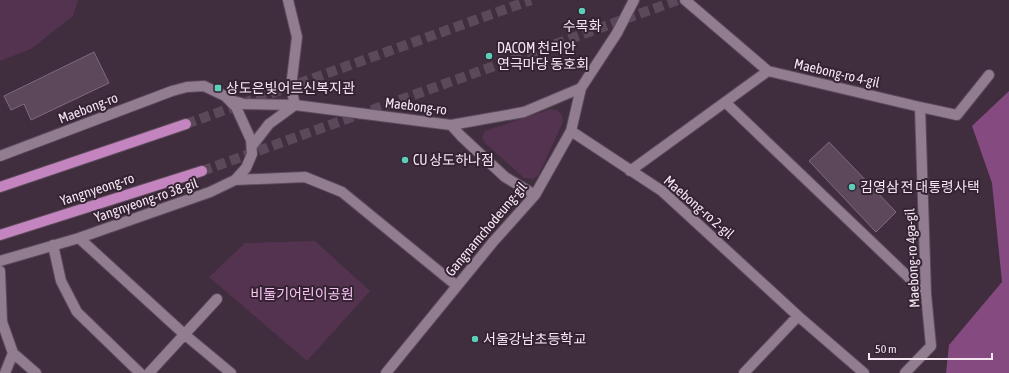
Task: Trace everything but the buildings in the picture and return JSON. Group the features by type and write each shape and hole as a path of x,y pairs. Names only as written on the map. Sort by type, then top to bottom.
{"main road":[{"path":"0,188 28,177 186,124"},
{"name":"Yangnyeong-ro","path":"0,235 202,171"}],"street":[{"path":"252,146 269,124 295,105 291,87 297,37 288,0"},
{"path":"581,88 617,33 634,0"},
{"name":"Maebong-ro 4-gil","path":"685,0 768,71 957,115 988,75"},
{"path":"630,171 768,71"},
{"name":"Maebong-ro","path":"0,156 172,91 187,87 204,86 225,96 236,107 243,120 252,146"},
{"name":"Maebong-ro","path":"229,100 244,104 278,103 451,125 524,112 581,88"},
{"name":"Gangnamchodeung-gil","path":"386,373 493,242 535,196 571,130 581,88"},
{"path":"725,102 926,294"},
{"name":"Maebong-ro 4ga-gil","path":"905,373 932,346 926,294 920,107"},
{"path":"451,125 505,176 535,196"},
{"name":"Maebong-ro 2-gil","path":"571,130 630,171 662,191 798,316 864,373"},
{"name":"Yangnyeong-ro 38-gil","path":"0,261 79,238 210,192 235,180 246,168 252,154 252,146"},
{"path":"0,184 28,177"},
{"path":"235,180 305,177 342,192 457,286"},
{"path":"79,238 184,334 231,373"},
{"path":"53,245 61,281 77,312 140,373"},
{"path":"0,271 2,322 13,353 36,373"},
{"path":"149,373 216,299"},
{"path":"744,373 798,316"},
{"path":"5,373 13,353"}],"green space":[{"path":"0,0 78,0 73,16 31,49 0,61"},
{"path":"551,109 557,110 562,115 563,122 538,176 533,179 524,178 485,143 482,137 485,131"},
{"name":"비둘기어린이공원","path":"315,241 370,291 307,361 209,277 245,243"}],"shaded area":[{"path":"1009,91 1009,373 946,373 949,345 1002,282 992,183 972,126"}],"tunnel":[{"path":"186,124 531,0"},
{"path":"202,171 678,0"}],"place":[{"name":"수목화","path":"582,11"},
{"name":"DACOM 천리안 연극마당 동호회","path":"489,56"},
{"name":"상도은빛어르신복지관","path":"218,88"},
{"name":"CU 상도하나점","path":"405,160"},
{"name":"김영삼 전 대통령사택","path":"852,187"},
{"name":"서울강남초등학교","path":"475,339"}]}
